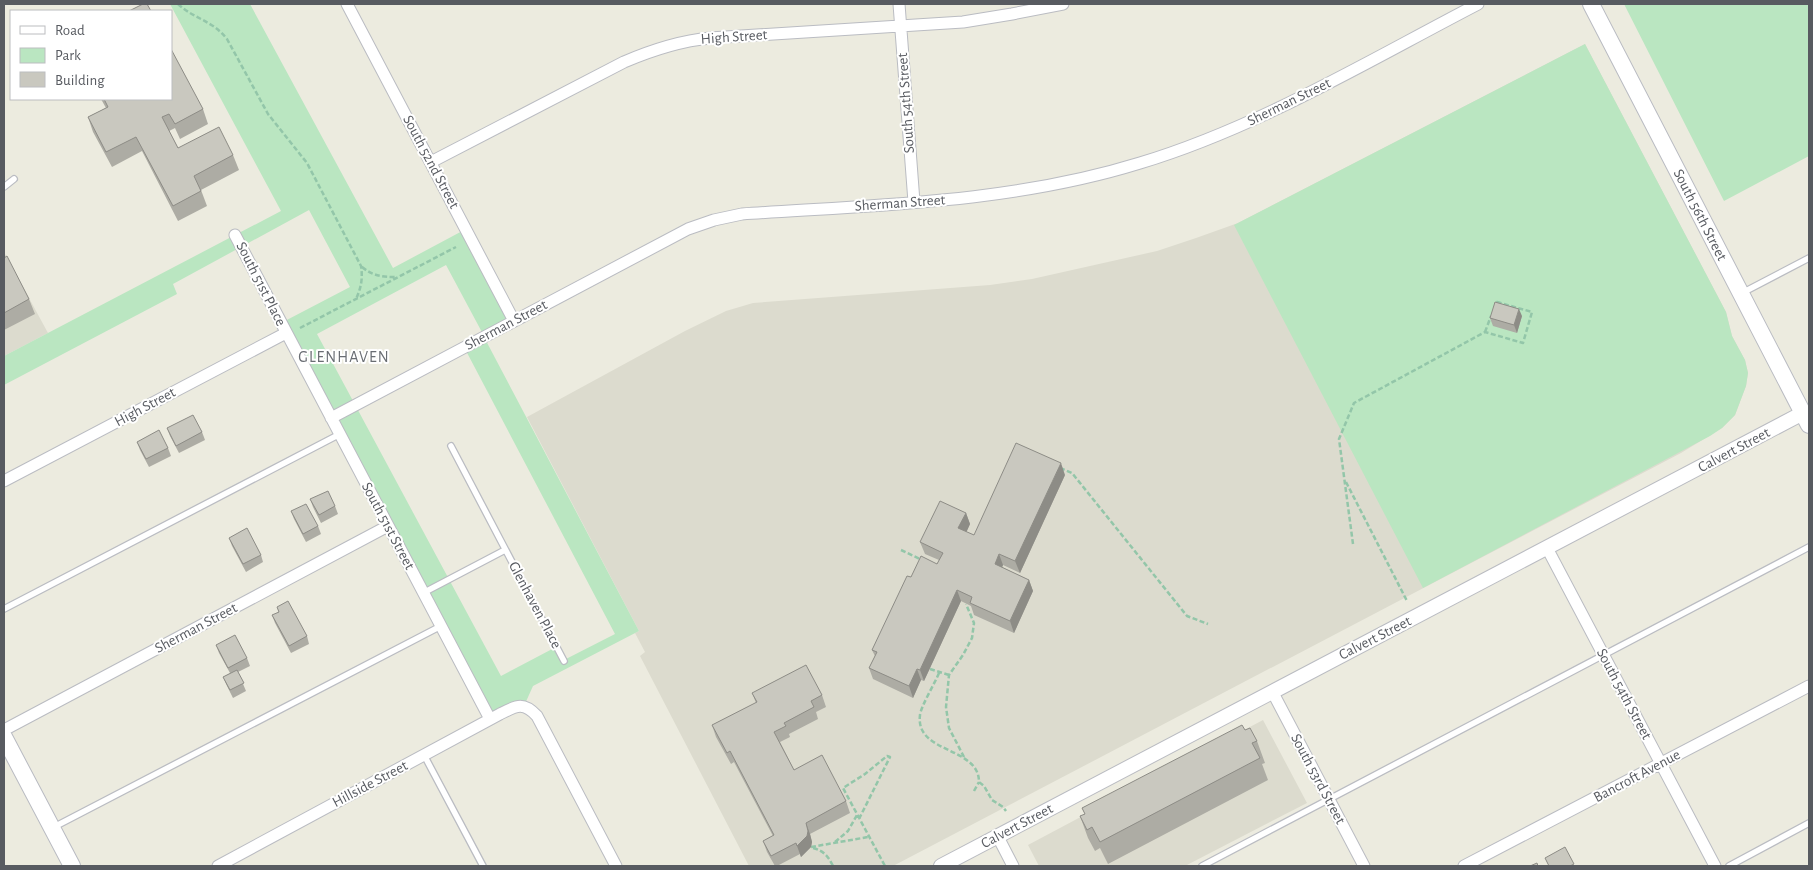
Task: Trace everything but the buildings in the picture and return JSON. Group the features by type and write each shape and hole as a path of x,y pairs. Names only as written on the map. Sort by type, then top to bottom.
{"main road":[{"name":"South 56th Street","path":"1591,4 1740,294 1807,416"},
{"path":"4,737 72,866"}],"street":[{"name":"South 52nd Street","path":"348,4 514,321"},
{"name":"South 54th Street","path":"899,4 914,202"},
{"name":"High Street","path":"430,162 624,62 656,49 684,41 962,22 1063,4"},
{"name":"Sherman Street","path":"331,418 688,229 714,220 742,214 979,197 1087,178 1140,163 1196,144 1287,104 1478,4"},
{"name":"South 51st Place","path":"235,235 286,333"},
{"name":"High Street","path":"4,481 286,333"},
{"name":"South 51st Street","path":"286,333 490,719"},
{"name":"Calvert Street","path":"941,866 1547,548 1807,416"},
{"name":"Sherman Street","path":"4,730 388,526"},
{"name":"South 54th Street","path":"1547,548 1715,866"},
{"name":"Bancroft Avenue","path":"1464,866 1809,686"},
{"name":"South 53rd Street","path":"1272,691 1364,866"},
{"name":"Hillside Street","path":"218,866 490,719 510,709 524,706 531,709 537,716 616,866"},
{"path":"998,836 1013,866"}],"lane":[{"path":"4,187 14,179"},
{"path":"1740,294 1809,258"},
{"path":"4,609 340,434"},
{"name":"Glenhaven Place","path":"451,446 564,661"},
{"path":"1202,866 1809,547"},
{"name":"Glenhaven Place","path":"423,593 505,550"},
{"path":"52,828 441,626"},
{"path":"424,755 483,866"},
{"path":"1729,866 1809,823"}],"path":[{"path":"178,4 186,11 219,29 228,39 268,114 307,163 361,266 363,278 356,299"},
{"path":"300,328 456,247"},
{"path":"361,266 370,274 383,278 399,277"},
{"path":"1352,544 1339,439 1354,403 1485,332 1497,302 1532,312 1522,343 1485,332"},
{"path":"1058,467 1072,473 1187,616 1208,624"},
{"path":"1344,479 1407,601"},
{"path":"901,550 925,561"},
{"path":"964,759 949,728 946,707 948,675 963,655 972,638 974,622 966,604"},
{"path":"930,669 948,675"},
{"path":"940,673 920,714 920,724 930,740 964,759 976,769 979,775 979,782 974,791"},
{"path":"859,819 890,757 887,756 865,774 842,788 857,815 859,819 885,866"},
{"path":"979,782 984,786 992,800 1006,811"},
{"path":"834,843 848,832 857,815"},
{"path":"833,866 828,856 822,851 811,847 869,837"}],"shaded area":[{"path":"1585,44 1726,312 1732,336 1745,360 1748,373 1746,386 1735,415 1722,428 1681,453 893,866 749,866 640,656 645,652 635,633 639,631 527,417 685,331 726,311 753,303 990,285 1032,279 1157,251 1196,238 1238,223"},
{"path":"4,252 48,333 4,356"},
{"path":"1263,720 1307,803 1185,866 1039,866 1028,845"}],"green space":[{"path":"170,4 250,4 393,268 466,229 514,321 484,337 639,631 533,686 524,706 490,719 281,323 350,287 309,210 173,284 177,294 4,385 4,356 281,211","holes":["446,265 484,336 464,347 615,634 564,660 556,647 501,676 317,334"]},
{"path":"1624,4 1809,4 1809,156 1724,201"},
{"path":"1585,44 1726,312 1732,336 1745,360 1748,373 1746,386 1735,415 1722,428 1710,436 1423,588 1234,225"}],"district":[{"name":"GLENHAVEN","path":"344,357"}]}
